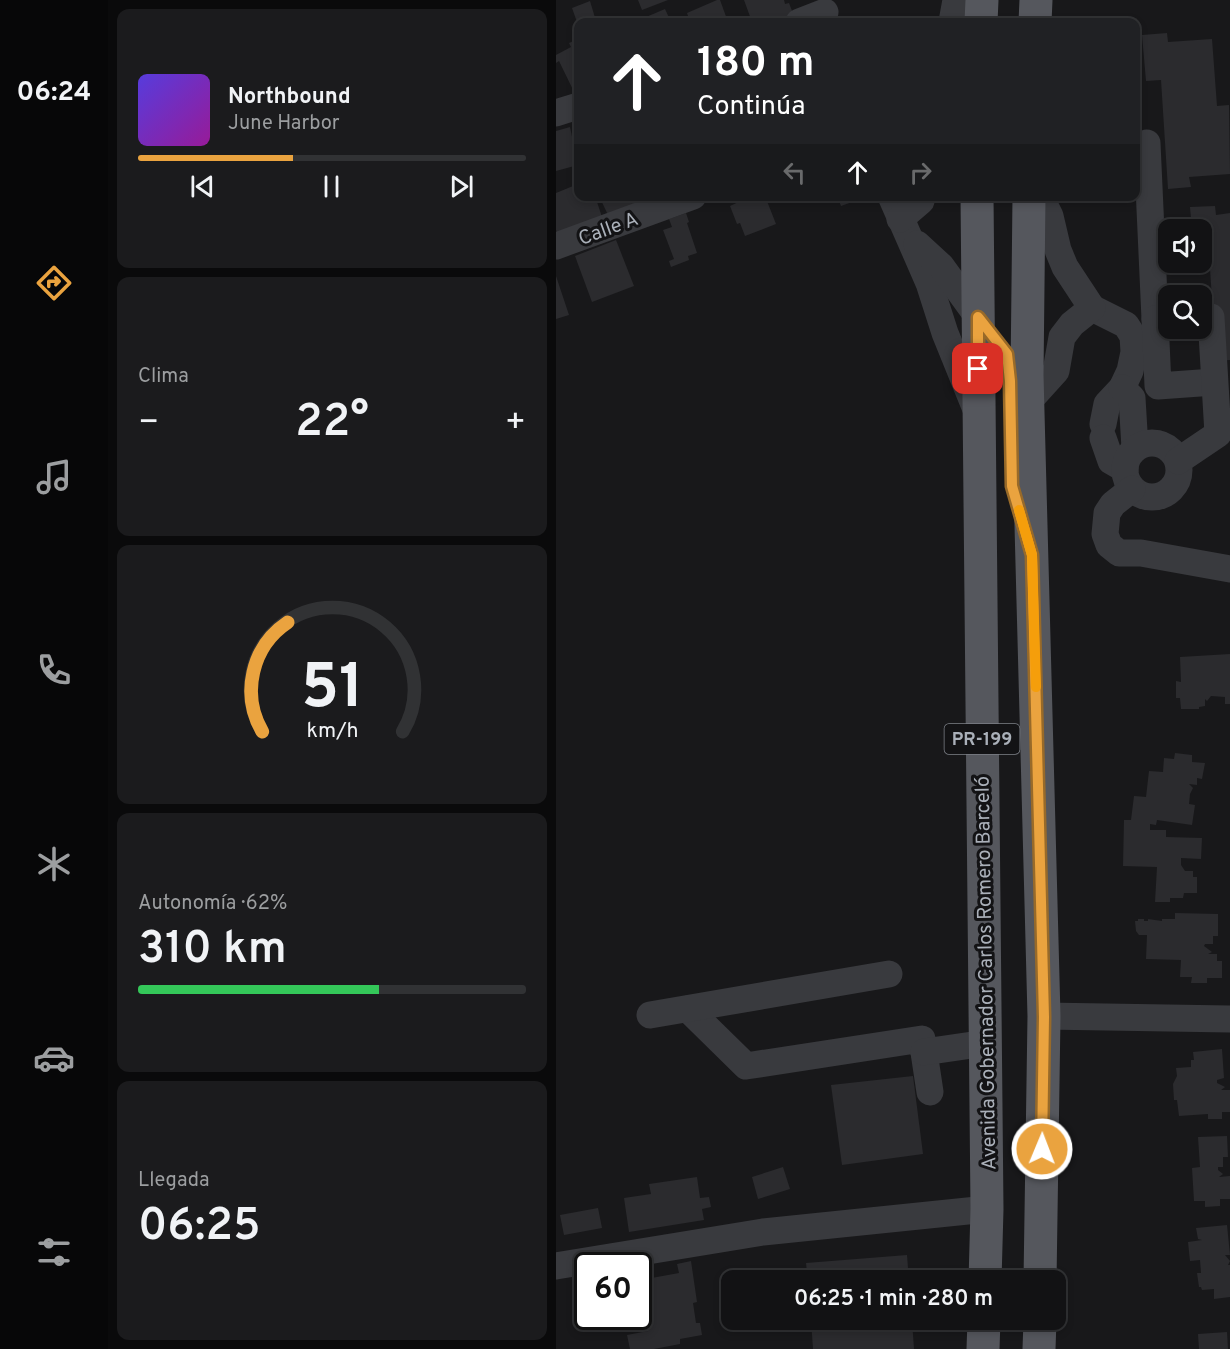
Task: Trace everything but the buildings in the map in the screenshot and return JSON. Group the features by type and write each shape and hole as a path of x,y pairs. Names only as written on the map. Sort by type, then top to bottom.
{"main road":[{"path":"981,18 982,0"},
{"path":"1035,18 1036,0"},
{"name":"Avenida Gobernador Carlos Romero Barceló","path":"978,201 986,1043 985,1270"},
{"name":"PR-199","path":"1029,201 1028,402 1044,1017 1040,1270"},
{"path":"978,317 1007,354 1010,381 1012,486 1032,555"},
{"path":"983,1349 984,1330"},
{"path":"1039,1349 1040,1330"}],"street":[{"path":"953,18 956,0"},
{"path":"810,18 826,12"},
{"path":"556,113 574,107"},
{"path":"1147,143 1159,285"},
{"name":"Calle A","path":"556,246 679,201"},
{"path":"901,218 922,201"},
{"path":"1042,201 1050,216 1058,250 1065,267 1092,308 1126,325 1133,336 1134,352 1130,371 1122,388 1107,404 1103,431 1111,461 1131,469"},
{"path":"901,218 941,266 978,317"},
{"path":"901,218 929,283 962,379 979,416"},
{"path":"1028,402 1056,371 1062,337 1072,324 1092,308"},
{"path":"1161,339 1158,386 1214,382"},
{"path":"1178,461 1218,434 1212,339"},
{"path":"1122,388 1132,398 1131,469 1140,494 1158,497 1166,493 1173,488 1180,470 1178,461 1168,447 1151,442 1131,469 1107,513 1105,534 1109,545 1119,553 1141,553 1230,569"},
{"path":"650,1015 889,974"},
{"path":"688,1009 746,1066 922,1039 930,1092"},
{"path":"1044,1017 1230,1019"},
{"path":"924,1052 986,1043"},
{"path":"556,1266 773,1231 987,1209"}],"slow traffic":[{"path":"1019,510 1032,555 1036,687"}],"route":[{"path":"978,369 978,317 1007,354 1010,381 1012,486 1032,555 1044,1017 1042,1149"}]}
